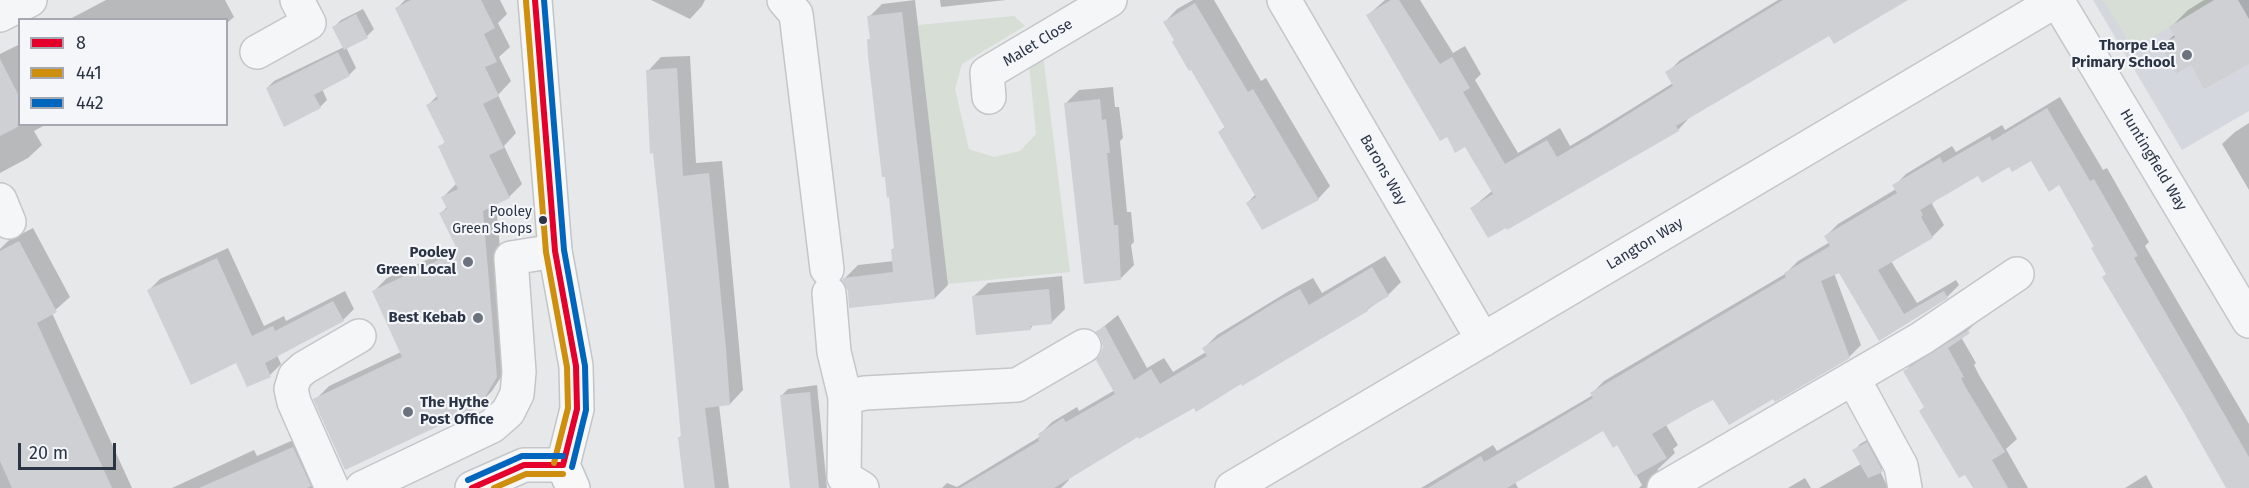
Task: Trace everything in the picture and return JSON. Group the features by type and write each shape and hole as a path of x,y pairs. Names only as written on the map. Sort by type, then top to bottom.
{"main road":[{"path":"535,0 555,251 576,366 577,409 568,477"}],"street":[{"path":"0,15 30,0"},
{"path":"257,52 309,23 297,0"},
{"name":"Malet Close","path":"989,97 987,73 1110,0"},
{"name":"Barons Way","path":"1284,0 1483,340"},
{"name":"Langton Way","path":"1232,488 2057,0"},
{"name":"Huntingfield Way","path":"2057,0 2249,321"},
{"path":"800,5 834,352 845,397 844,477 862,488"},
{"path":"362,488 492,426 508,412 517,394 519,372 511,258 555,251"},
{"path":"1664,488 1922,338 2017,274"},
{"path":"332,488 294,402 291,389 295,376 304,368 359,336"},
{"path":"845,397 865,393 1017,385 1084,346"},
{"path":"1853,378 1901,466 1905,488"},
{"path":"472,488 525,465 568,477"}],"shaded area":[{"name":"Thorpe Lea Primary School","path":"2093,0 2249,0 2249,111 2182,150"},
{"path":"2103,0 2214,0 2133,49"},
{"path":"1014,16 1025,26 962,64 955,89 969,149 994,157 1020,151 1036,134 1029,64 1043,55 1070,272 948,284 918,25"}],"building":[{"path":"411,0 481,0 495,28 484,34 497,62 485,67 499,96 483,104 504,148 489,155 510,198 483,211 497,377 479,407 345,470 313,399 402,357 372,291 458,251 439,213 447,209 441,197 458,189 438,146 445,143 426,105 438,99 395,8"},
{"path":"1391,0 1399,0 1440,64 1452,57 1470,88 1463,92 1505,164 1547,140 1557,157 1590,138 1673,86 1665,72 1783,0 1908,0 1834,44 1829,36 1676,126 1679,131 1507,230 1506,228 1488,238 1470,208 1493,194 1465,147 1455,153 1447,137 1440,141 1366,15"},
{"path":"2214,0 2238,0 2249,19 2249,64 2204,89 2191,65 2176,74 2161,46 2175,37 2169,27"},
{"path":"1195,3 1248,92 1253,89 1319,200 1262,230 1246,203 1256,197 1218,132 1225,128 1172,42 1174,40 1163,22"},
{"path":"902,12 935,299 849,308 848,291 843,278 893,272 891,249 894,249 889,197 887,198 885,177 882,177 868,56 867,39 870,39 867,16"},
{"path":"356,14 368,38 344,50 332,27"},
{"path":"338,52 350,76 314,95 321,108 284,127 266,88"},
{"path":"0,59 18,94 19,126 0,136"},
{"path":"677,68 683,176 709,173 726,349 730,405 705,408 715,488 684,488 668,295 653,153 650,154 646,70"},
{"path":"1100,99 1102,120 1106,119 1110,153 1107,153 1114,225 1118,225 1121,280 1084,284 1064,103"},
{"path":"2047,108 2090,181 2094,179 2138,256 2134,258 2249,457 2249,488 2226,488 2102,277 2106,274 2091,248 2094,246 2059,185 2049,192 2031,161 2012,172 2009,167 1982,183 1978,176 1920,210 1923,215 1921,217 1933,238 1878,270 1904,314 1944,291 1948,298 1879,341 1839,273 1821,281 1850,358 1775,402 1773,399 1729,425 1713,400 1691,411 1652,434 1667,458 1635,476 1617,445 1613,448 1603,431 1507,488 1428,488 1481,456 1484,462 1534,433 1593,398 1590,393 1786,277 1784,273 1830,246 1824,236 1897,193 1892,185 1940,157 1943,163 1990,136 1992,141"},
{"path":"19,241 57,312 37,323 112,488 12,488 0,461 0,251"},
{"path":"217,258 252,336 273,326 275,331 333,301 344,321 265,363 271,377 247,387 236,363 191,385 147,290"},
{"path":"1372,267 1389,296 1367,309 1368,311 1196,412 1194,408 1139,439 1138,437 1054,488 960,488 1039,441 1038,434 1063,418 1066,422 1115,394 1096,360 1103,347 1100,337 1095,332 1105,326 1134,380 1151,369 1160,384 1207,356 1202,348 1274,303 1300,289 1309,305"},
{"path":"1049,289 1052,324 1030,326 1031,330 976,335 972,296"},
{"path":"1968,330 1970,333 1948,348 1964,377 1961,378 1966,388 2005,452 1992,460 2008,488 1973,488 1965,475 1959,478 1919,411 1924,407 1903,371"},
{"path":"810,392 819,488 790,488 780,395"},
{"path":"1867,442 1883,472 1868,478 1852,450"},
{"path":"293,447 311,486 307,488 199,488"}],"transit line":[{"name":"8","path":"535,0 555,251 576,366 577,409 563,465"},
{"name":"442","path":"544,0 564,250 585,366 586,410 572,467"},
{"name":"441","path":"526,1 546,252 567,367 568,408 554,463"},
{"name":"442","path":"468,480 522,456 563,456"},
{"name":"8","path":"472,488 524,465 563,465"},
{"name":"441","path":"494,488 526,474 563,474"}],"place":[{"name":"Thorpe Lea Primary School","path":"2187,55"},
{"name":"Pooley Green Shops","path":"543,220"},
{"name":"Pooley Green Local","path":"468,262"},
{"name":"Best Kebab","path":"478,318"},
{"name":"The Hythe Post Office","path":"408,412"}]}
